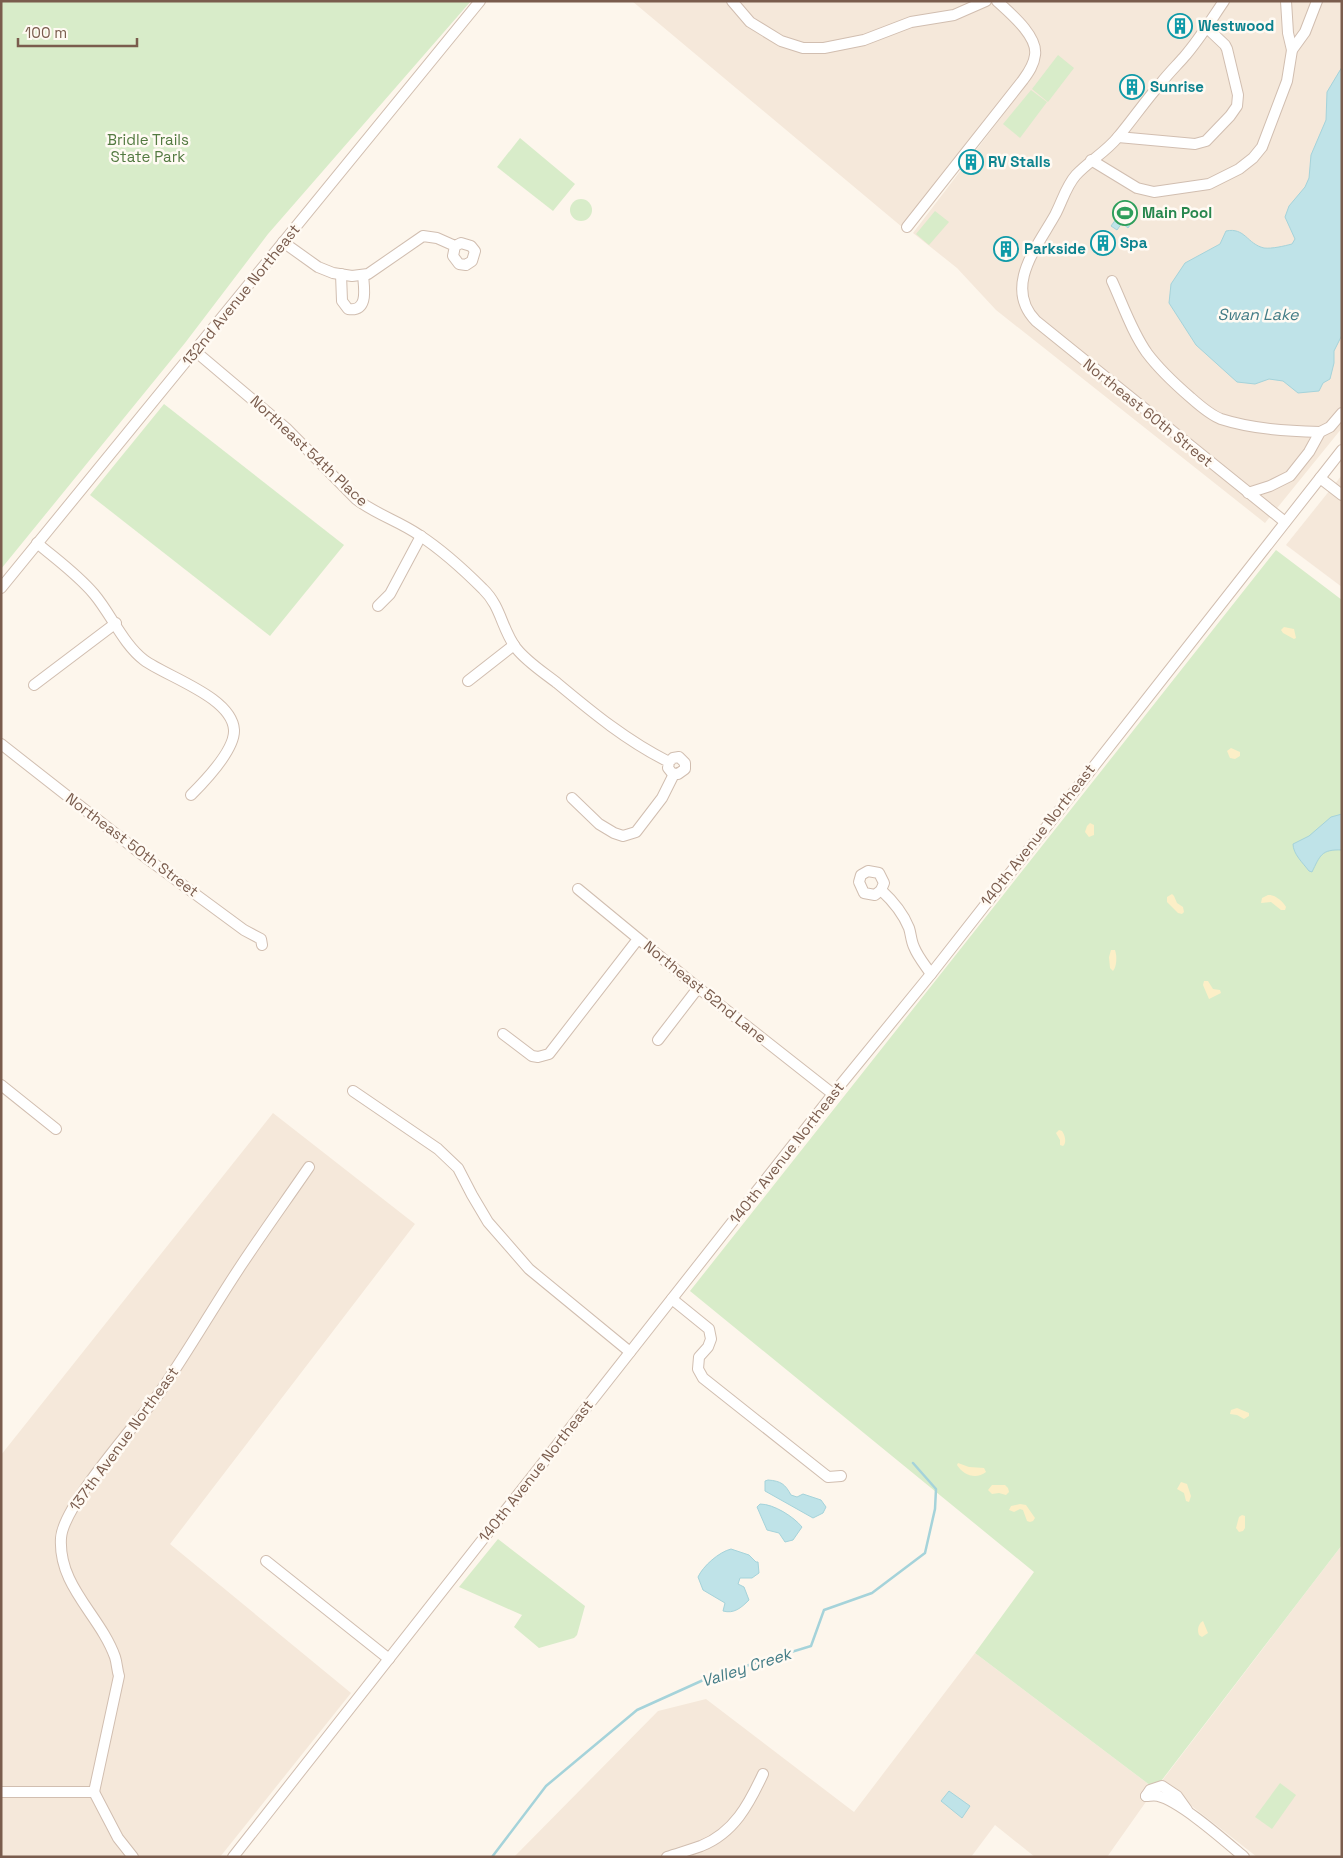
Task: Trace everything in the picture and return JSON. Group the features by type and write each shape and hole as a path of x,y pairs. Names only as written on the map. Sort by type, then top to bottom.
{"street":[{"name":"132nd Avenue Northeast","path":"1,588 480,1"},
{"path":"732,1 750,22 780,41 803,48 824,48 864,40 911,22 954,15 986,1"},
{"path":"907,227 1023,80 1032,65 1036,47 1033,40 1017,20 997,1"},
{"path":"1224,1 1185,56 1161,82 1108,149 1091,160 1137,188 1154,192 1209,184 1240,169 1262,147 1287,81 1292,50 1288,34 1286,1"},
{"path":"1292,50 1305,32 1317,1"},
{"path":"1118,137 1195,144 1206,141 1230,116 1237,106 1238,95 1228,49 1206,27"},
{"name":"Northeast 60th Street","path":"1091,160 1075,177 1031,255 1023,283 1022,296 1024,305 1036,322 1285,522"},
{"path":"283,242 318,267 352,276 368,274 424,236 437,238 456,246"},
{"path":"341,274 342,301 348,309 354,310 363,303 363,275"},
{"path":"1112,281 1136,333 1148,353 1176,386 1204,409 1220,418 1281,431 1320,432 1330,427 1342,413"},
{"name":"Northeast 54th Place","path":"195,351 268,411 356,498 366,506 421,536 485,590 496,605 514,645 527,659 619,733 643,749 669,762 676,757 682,758 685,763 683,772 674,774"},
{"path":"1248,494 1290,476 1309,452 1320,432"},
{"name":"140th Avenue Northeast","path":"233,1857 833,1094 931,974 1342,450"},
{"path":"1320,478 1342,495"},
{"path":"378,606 390,594 421,536"},
{"path":"37,543 69,569 94,594 131,647 144,660 212,698 231,719 234,730 232,741 206,780 191,796"},
{"path":"34,685 116,623"},
{"path":"468,681 514,645"},
{"name":"Northeast 50th Street","path":"1,744 149,860 244,930 261,939 262,945"},
{"path":"572,798 599,824 614,833 623,836 636,832 662,798 674,774 670,771 669,762"},
{"name":"Northeast 52nd Lane","path":"578,889 698,988 833,1094"},
{"path":"881,890 900,910 909,929 913,946 931,974"},
{"path":"503,1034 532,1056 538,1058 549,1054 638,938"},
{"path":"658,1040 698,988"},
{"path":"1,1085 56,1129"},
{"path":"353,1091 438,1149 458,1168 488,1222 529,1270 630,1352"},
{"name":"137th Avenue Northeast","path":"94,1792 118,1676 115,1657 72,1586 62,1558 61,1537 65,1522 95,1476 160,1392 242,1264 309,1167"},
{"path":"672,1299 709,1329 711,1340 708,1347 699,1357 698,1369 703,1378 828,1477 841,1476"},
{"path":"266,1560 389,1659"},
{"path":"668,1857 703,1846 721,1835 743,1813 763,1774"},
{"path":"1,1792 94,1792 118,1838 133,1857"},
{"path":"1189,1813 1244,1857"}],"shaded area":[{"path":"632,1 1342,1 1342,428 1265,523 996,310 957,268 913,233 1028,82 908,232"},
{"path":"1342,475 1342,587 1286,545"},
{"path":"273,1113 415,1224 170,1544 351,1693 220,1857 1,1857 1,1455"},
{"path":"1342,1545 1342,1857 1257,1857 1161,1782"},
{"path":"975,1653 1155,1789 1107,1857 1035,1857 995,1825 971,1857 514,1857 658,1711 706,1699 854,1812"}],"green space":[{"name":"Bridle Trails State Park","path":"1,1 471,1 268,234 185,343 1,569"},
{"path":"1058,55 1074,68 1048,102 1032,89"},
{"path":"1031,90 1047,102 1020,138 1003,124"},
{"path":"520,138 575,184 553,211 497,167"},
{"path":"581,199 589,202 592,210 589,218 581,221 573,218 570,210 573,202"},
{"path":"935,211 949,222 929,245 916,234"},
{"path":"164,404 344,545 270,636 90,495"},
{"path":"1276,550 1342,600 1342,1545 1155,1789 975,1653 1034,1572 690,1291"},
{"path":"498,1539 585,1606 577,1635 574,1638 539,1648 514,1627 522,1615 459,1587"},
{"path":"1280,1783 1296,1795 1272,1829 1255,1817"}],"sand":[{"path":"1284,627 1294,629 1296,638 1294,639 1283,633 1281,630"},
{"path":"1231,748 1240,752 1240,756 1235,759 1230,758 1227,751"},
{"path":"1090,823 1094,825 1094,835 1089,837 1085,832"},
{"path":"1172,894 1177,903 1183,907 1184,912 1182,914 1178,913 1167,902 1167,897"},
{"path":"1268,895 1281,900 1286,907 1285,910 1281,910 1271,902 1261,903 1262,898"},
{"path":"1111,950 1115,950 1116,955 1116,964 1113,971 1110,968 1109,957"},
{"path":"1204,981 1208,981 1213,989 1220,990 1221,993 1209,999 1203,985"},
{"path":"1059,1130 1062,1131 1065,1137 1063,1146 1060,1145 1060,1140 1056,1133"},
{"path":"1237,1408 1249,1413 1249,1416 1244,1419 1230,1414 1231,1410"},
{"path":"958,1463 969,1467 984,1468 986,1472 978,1476 966,1474 957,1465"},
{"path":"1181,1482 1187,1484 1191,1496 1189,1502 1186,1501 1184,1493 1177,1489"},
{"path":"992,1485 1005,1485 1009,1492 1006,1495 992,1494 988,1490"},
{"path":"1026,1505 1035,1518 1033,1521 1027,1521 1023,1510 1020,1509 1014,1512 1009,1510 1011,1506"},
{"path":"1245,1516 1245,1528 1239,1532 1236,1528 1239,1517"},
{"path":"1203,1621 1208,1633 1202,1637 1199,1635 1198,1629"}],"water":[{"name":"Swan Lake","path":"1342,67 1342,335 1334,351 1334,363 1330,379 1323,383 1319,391 1298,393 1283,381 1269,379 1255,384 1237,382 1196,345 1169,303 1171,284 1185,263 1220,244 1226,231 1238,231 1258,246 1264,248 1292,244 1295,239 1285,217 1289,206 1305,187 1309,178 1311,155 1326,120 1327,92"},
{"name":"Main Pool","path":"1128,203 1134,208 1127,218 1132,222 1128,228 1122,223 1117,230 1111,226"},
{"path":"1342,814 1342,850 1325,852 1319,858 1312,872 1309,871 1296,855 1293,844 1309,836 1331,817"},
{"path":"768,1480 782,1484 791,1495 797,1497 803,1494 821,1500 826,1507 823,1513 813,1518 765,1491 765,1481"},
{"path":"760,1504 771,1506 789,1515 802,1527 793,1540 785,1542 779,1533 767,1530 757,1507"},
{"path":"731,1549 749,1555 758,1562 759,1573 752,1578 740,1578 738,1584 744,1587 749,1600 737,1610 727,1612 723,1611 725,1603 703,1590 698,1577 712,1560 721,1553"},
{"path":"949,1791 970,1806 962,1818 941,1801"}],"waterway":[{"name":"Valley Creek","path":"492,1857 546,1786 637,1710 710,1677 811,1646 824,1610 872,1593 925,1553 935,1509 936,1489 913,1463"}],"place":[{"name":"Westwood","path":"1180,26"},
{"name":"Sunrise","path":"1132,87"},
{"name":"RV Stalls","path":"971,162"},
{"name":"Main Pool","path":"1125,213"},
{"name":"Spa","path":"1103,243"},
{"name":"Parkside","path":"1006,249"}]}
